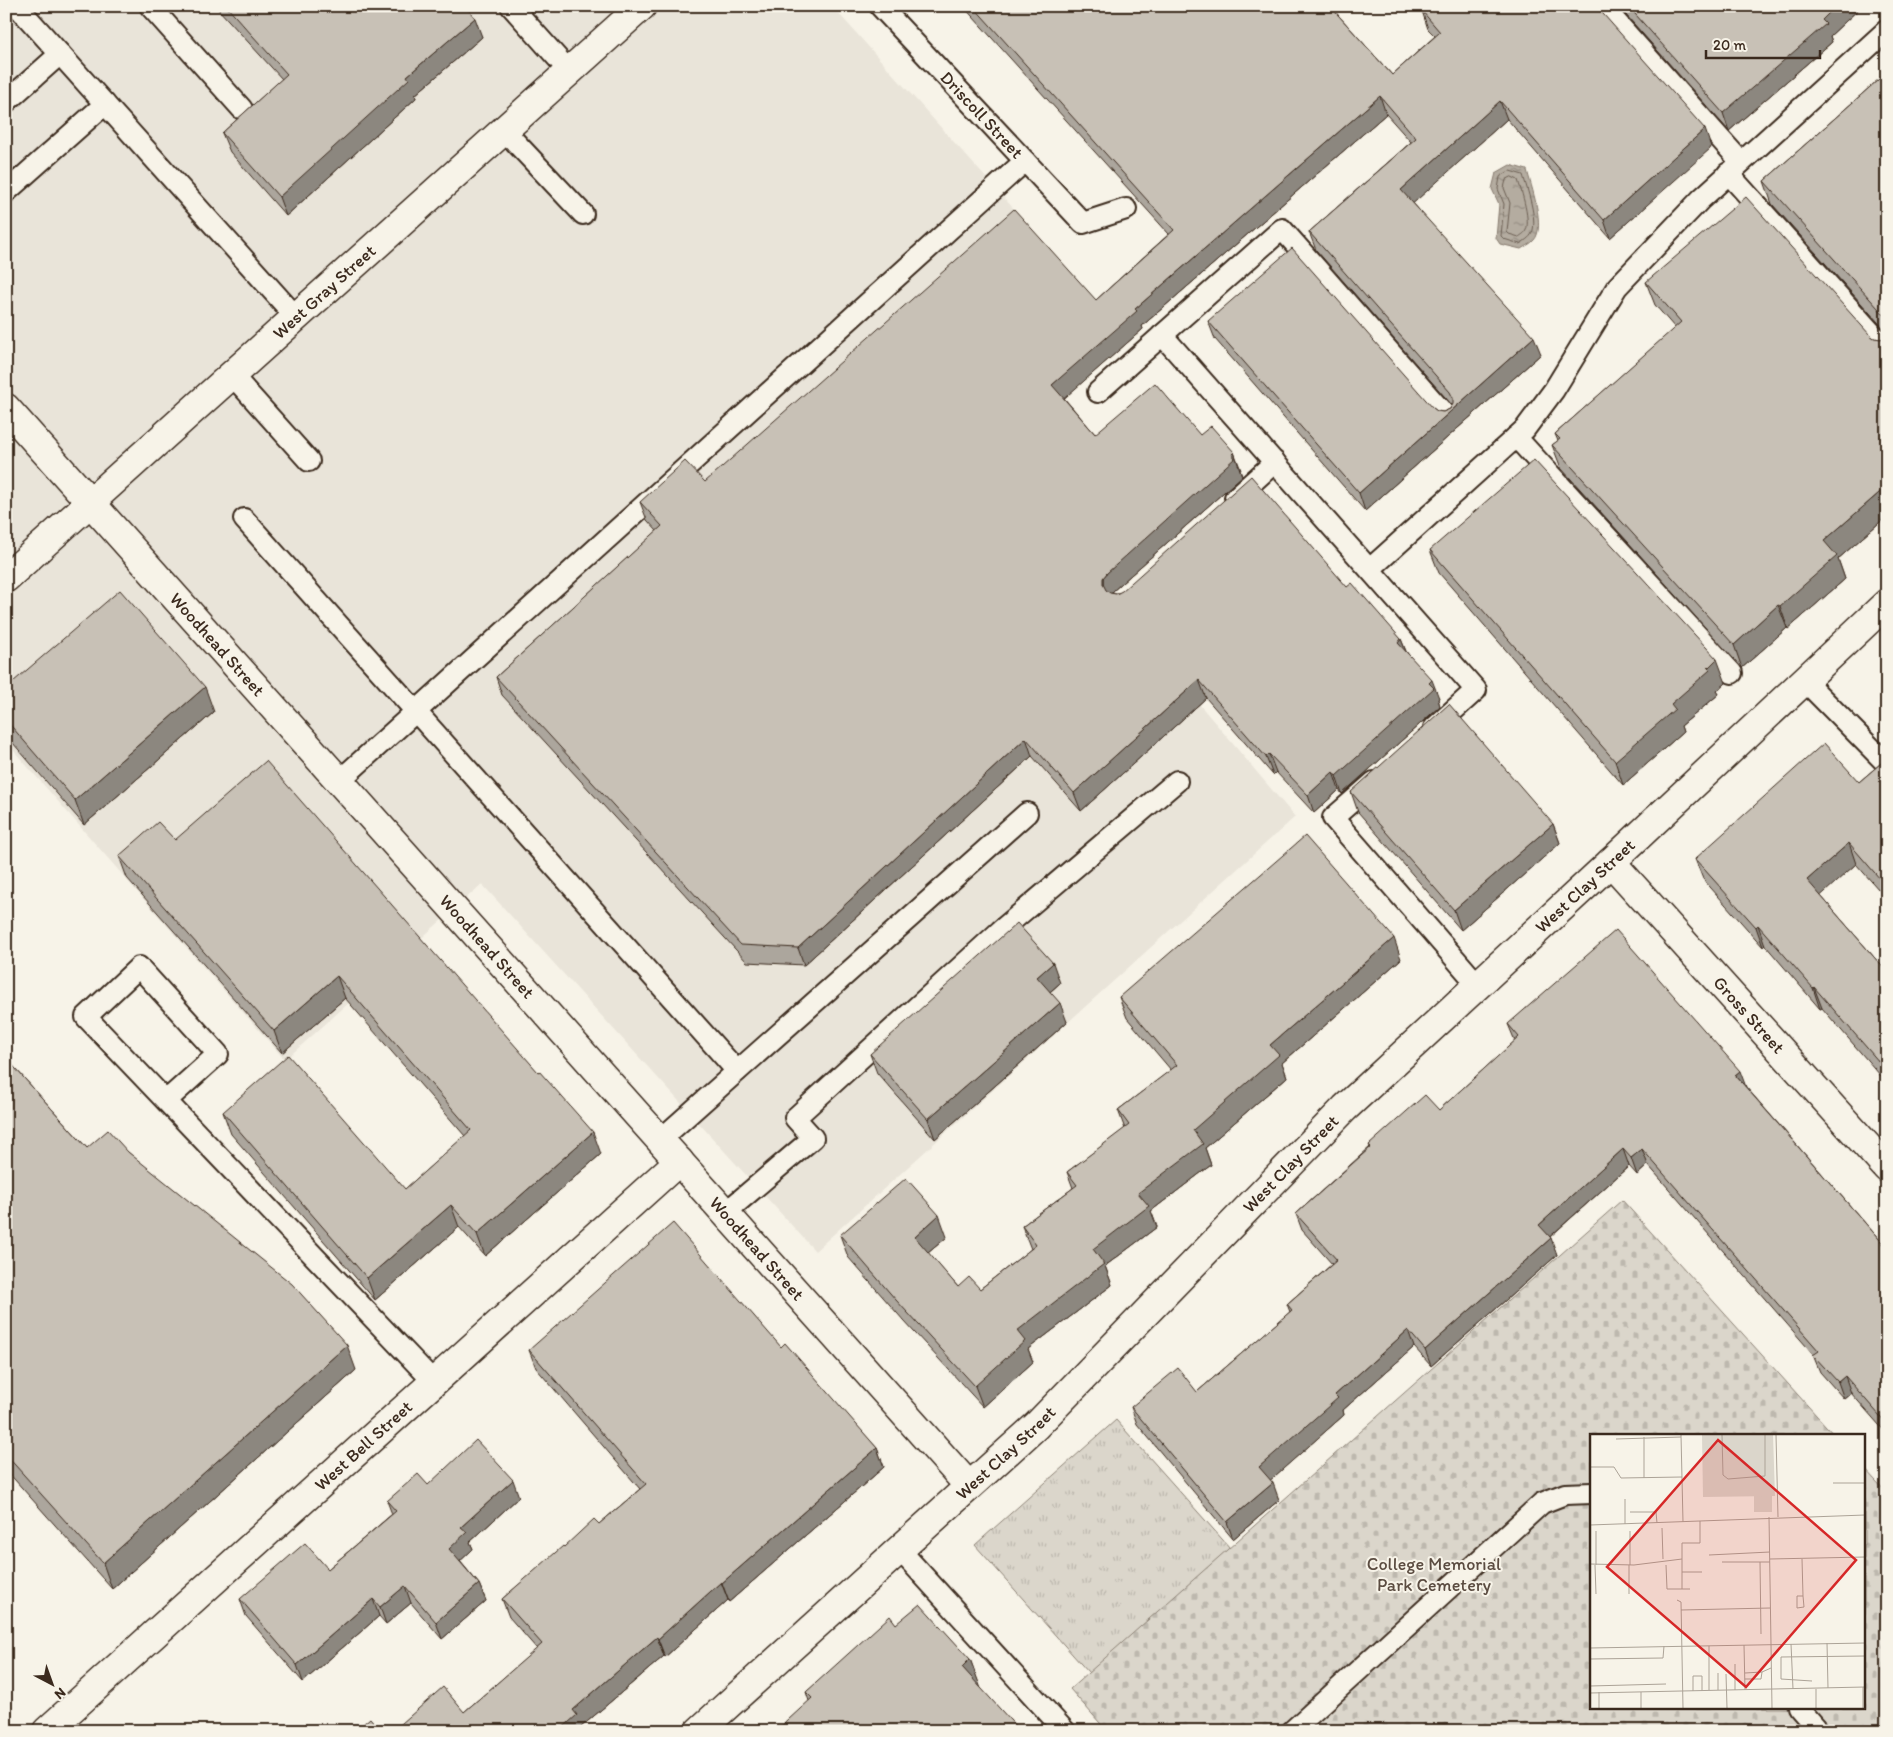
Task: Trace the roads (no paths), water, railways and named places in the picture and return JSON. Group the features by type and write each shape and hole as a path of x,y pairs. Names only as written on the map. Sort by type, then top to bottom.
{"street":[{"name":"West Gray Street","path":"6,578 642,6"},
{"name":"Woodhead Street","path":"6,408 969,1486"},
{"name":"West Clay Street","path":"699,1731 1036,1426 1346,1108 1887,603"},
{"name":"Gross Street","path":"1611,862 1887,1168"},
{"name":"West Bell Street","path":"47,1731 679,1161"}],"lane":[{"path":"17,6 296,316"},
{"path":"150,6 242,109"},
{"path":"511,6 569,71"},
{"name":"Driscoll Street","path":"880,6 1083,224 1126,209"},
{"path":"1602,6 1887,350"},
{"path":"1370,569 1525,429 1554,390 1617,287 1701,199 1887,30"},
{"path":"6,102 60,54"},
{"path":"6,192 105,104"},
{"path":"504,130 583,214"},
{"path":"339,781 1025,161"},
{"path":"1098,392 1282,229 1448,418"},
{"path":"1162,335 1476,690 1419,741"},
{"path":"232,375 309,461"},
{"path":"1516,437 1732,673"},
{"path":"1224,508 1275,462"},
{"path":"244,519 737,1071"},
{"path":"1804,680 1884,761 1887,759"},
{"path":"1390,767 1333,818 1478,985"},
{"path":"725,1213 813,1138 795,1118 1000,931 1176,780"},
{"path":"660,1140 1027,813"},
{"path":"166,1101 218,1054 139,967 86,1016 166,1101 434,1382"},
{"path":"1292,1731 1542,1503 1565,1494 1590,1493"},
{"path":"899,1550 1065,1731"},
{"path":"1801,1710 1820,1731"}],"water":[{"path":"1510,165 1527,170 1538,216 1539,226 1537,234 1533,241 1521,249 1500,244 1496,238 1499,204 1492,189 1496,173"}],"park label":[{"name":"College Memorial Park Cemetery","path":"1434,1574"}]}
